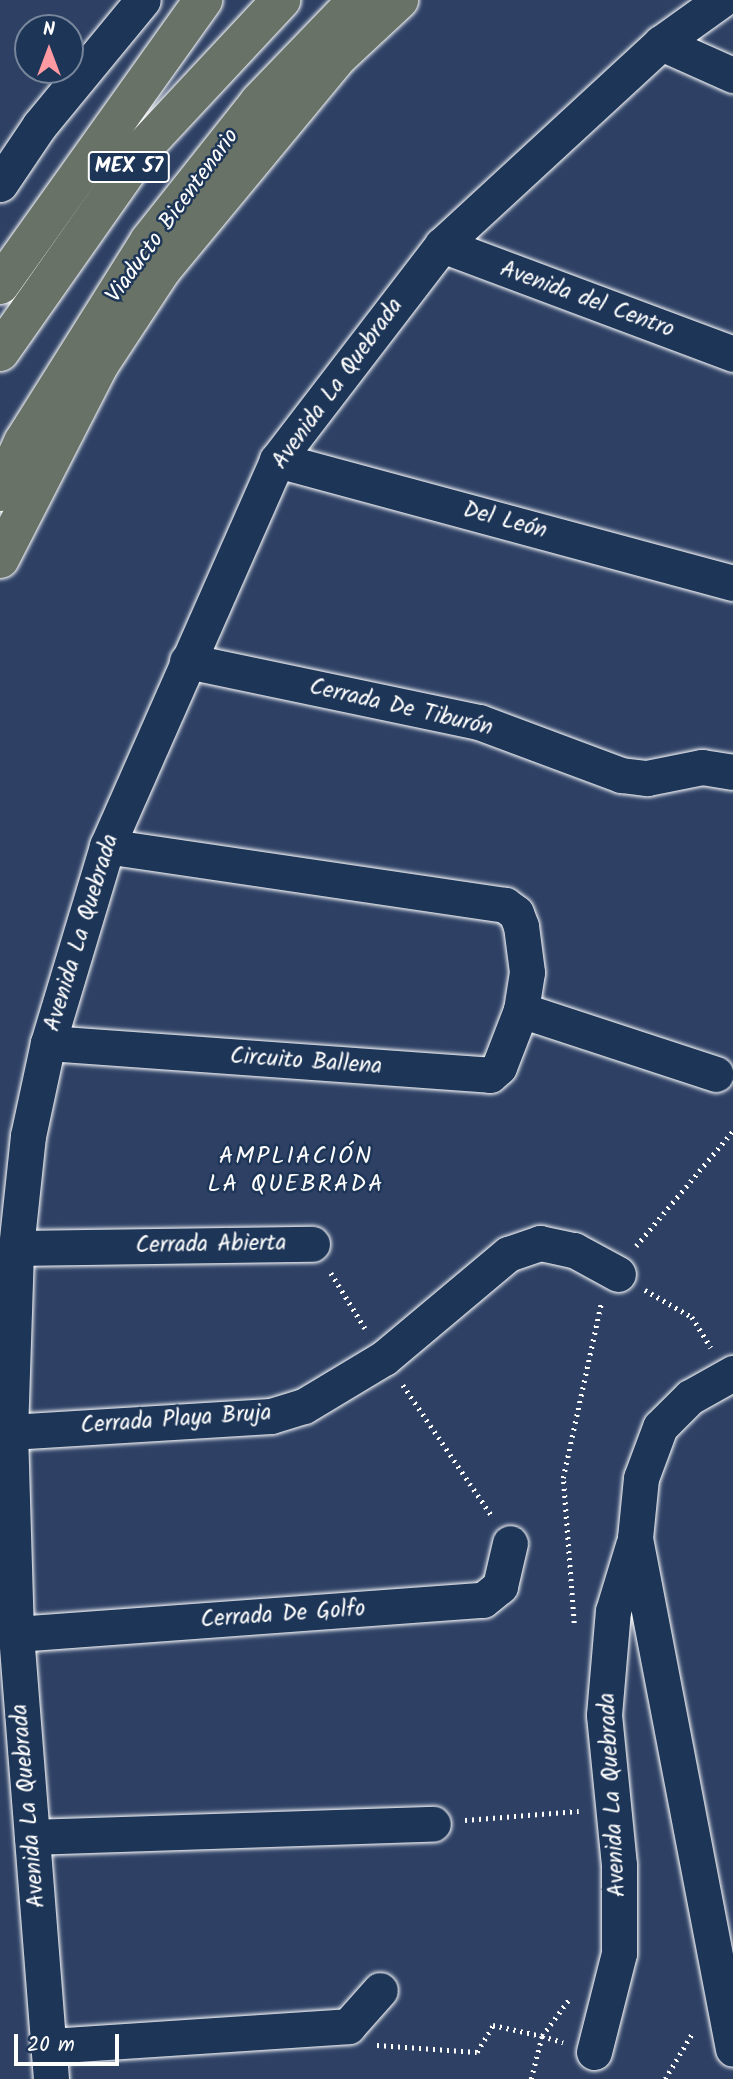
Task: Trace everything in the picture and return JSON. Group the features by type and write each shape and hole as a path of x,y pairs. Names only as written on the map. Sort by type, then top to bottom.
{"main road":[{"path":"0,285 203,0"},
{"name":"MEX 57","path":"0,352 145,146 281,0"},
{"name":"Viaducto Bicentenario","path":"0,492 23,442 149,241 258,102 357,0"},
{"path":"0,559 100,364 161,271 340,55 399,0"}],"street":[{"path":"0,184 39,126 143,0"},
{"name":"Avenida La Quebrada","path":"50,2062 16,1634 10,1432 16,1248 28,1136 48,1043 107,846 277,460 442,246 661,43 721,0"},
{"path":"661,43 733,75"},
{"name":"Avenida del Centro","path":"442,246 733,354"},
{"name":"Del León","path":"277,460 733,583"},
{"name":"Cerrada De Tiburón","path":"187,661 479,722 621,775 648,778 702,767 733,772"},
{"name":"Circuito Ballena","path":"48,1043 490,1075 499,1068 521,1010 527,972 521,926 516,913 505,905 107,846"},
{"path":"521,1010 716,1074"},
{"name":"Cerrada Playa Bruja","path":"10,1432 271,1416 304,1406 384,1358 508,1254 540,1243 574,1250 618,1274"},
{"name":"Cerrada Abierta","path":"16,1248 312,1244"},
{"name":"Avenida La Quebrada","path":"594,2052 619,1953 614,1811 604,1716 613,1611 635,1538 641,1478 660,1427 690,1397 733,1373"},
{"name":"Avenida La Quebrada","path":"635,1538 727,1975 733,2049"},
{"name":"Cerrada De Golfo","path":"16,1634 483,1601 500,1586 510,1543"},
{"path":"32,1838 433,1824"},
{"path":"50,2062 348,2026 380,1990"}],"path":[{"name":"Cerrada Abierta","path":"312,1244 384,1358 510,1543"},
{"path":"618,1274 692,1317"},
{"path":"433,1824 512,1813 614,1811"},
{"path":"348,2026 371,2045 477,2052 493,2025 594,2052"},
{"path":"531,2079 542,2036"}],"district":[{"name":"AMPLIACIÓN LA QUEBRADA","path":"296,1171"}]}
